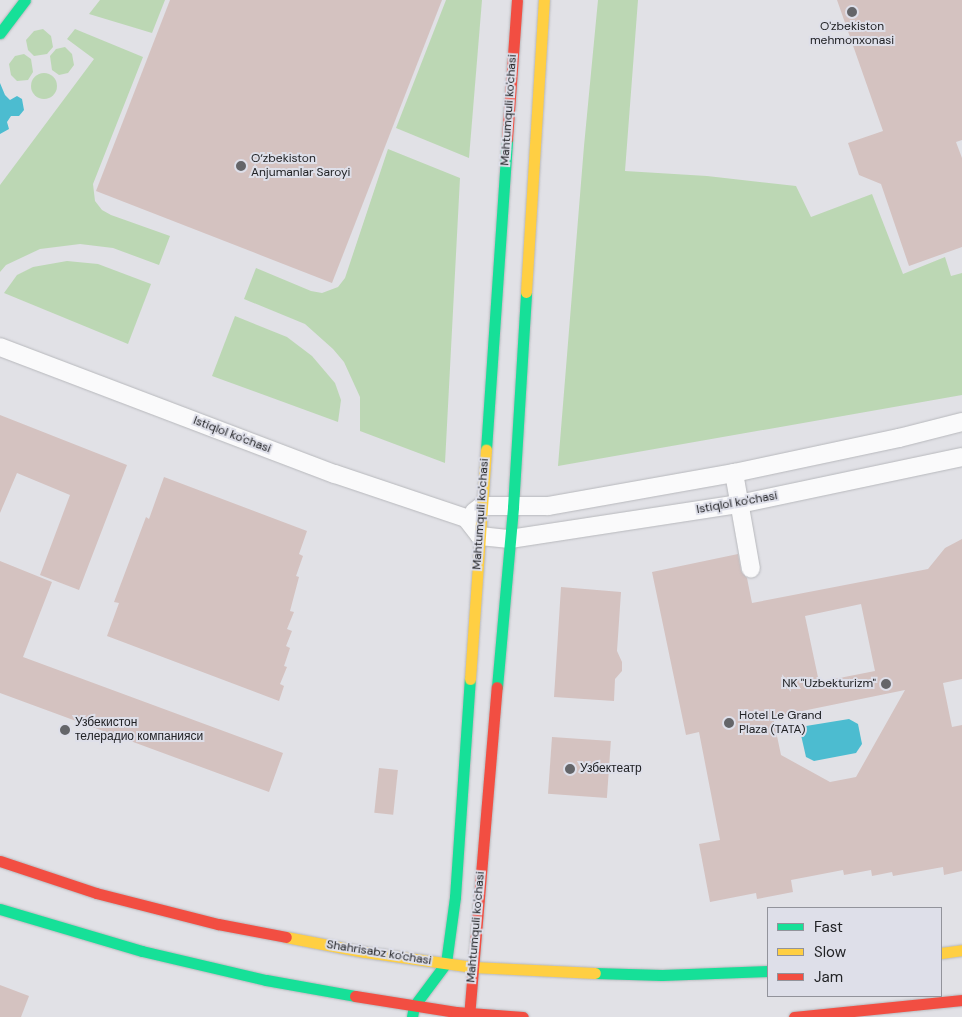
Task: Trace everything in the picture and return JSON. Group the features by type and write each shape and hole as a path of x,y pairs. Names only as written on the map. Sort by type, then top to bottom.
{"main road":[{"path":"0,33 25,0"},
{"name":"Mahtumquli ko'chasi","path":"413,1012 446,963 455,889 517,0"},
{"name":"Mahtumquli ko'chasi","path":"469,1015 510,539 544,0"},
{"name":"Shahrisabz ko'chasi","path":"0,861 96,893 218,924 341,949 473,967 652,974 767,971"},
{"path":"0,909 80,935 204,967 413,1012 523,1017"},
{"path":"942,953 962,950"},
{"path":"446,963 469,1015"},
{"path":"794,1017 962,1000"}],"street":[{"name":"Istiqlol ko'chasi","path":"0,347 335,474 466,518"},
{"path":"480,536 466,518 482,506 548,506 734,473 899,438 962,422"},
{"name":"Istiqlol ko'chasi","path":"480,536 510,539 739,504 962,457"},
{"path":"734,473 751,569"}],"green space":[{"path":"100,0 165,0 152,33 89,14"},
{"path":"446,0 482,0 469,158 396,128"},
{"path":"598,0 638,0 625,171 707,176 796,186 811,217 872,194 903,274 945,257 951,276 962,273 962,395 558,466"},
{"path":"43,29 51,36 53,47 47,54 34,56 28,50 26,40 34,31"},
{"path":"75,29 143,57 93,184 95,201 102,210 111,215 170,236 159,265 113,248 80,244 40,249 6,265 0,272 0,185 94,59 67,39"},
{"path":"65,47 72,54 74,65 68,73 59,75 52,70 50,56 56,49"},
{"path":"24,54 31,59 33,72 28,80 17,81 11,75 9,64 15,56"},
{"path":"44,73 53,77 57,86 53,95 44,99 35,95 31,86 35,77"},
{"path":"388,149 460,178 445,463 360,431 360,397 344,362 333,349 305,324 244,299 256,268 311,291 322,293 338,287 345,278"},
{"path":"67,261 98,264 151,284 128,344 4,293 17,275 33,267"},
{"path":"235,316 287,337 312,356 335,383 341,400 338,422 212,376"}],"water":[{"path":"0,83 5,95 10,100 17,96 22,99 24,110 19,116 11,116 7,122 9,129 0,134"},
{"path":"849,719 858,724 862,744 856,753 814,761 806,757 801,735 806,726"}],"building":[{"name":"O‘zbekiston Anjumanlar Saroyi","path":"170,0 442,0 332,283 96,191"},
{"path":"837,0 962,0 962,140 956,142 962,158 962,247 909,266 881,184 859,175 848,143 883,131"},
{"path":"0,415 127,465 79,590 40,575 70,495 17,473 0,513"},
{"path":"164,477 307,531 299,554 303,556 296,576 299,577 290,611 294,612 287,629 292,631 286,646 290,648 284,666 287,667 280,684 284,686 279,701 107,636 119,603 114,602 146,517 149,519"},
{"name":"Hotel Le Grand Plaza (TATA)","path":"962,539 962,679 943,683 952,727 962,725 962,871 944,875 943,867 893,876 892,872 872,876 871,870 844,875 843,870 791,880 793,892 757,899 756,893 710,902 699,844 720,840 699,732 686,735 652,572 738,554 741,571 747,578 752,603 928,569 945,548","holes":["861,604 875,671 819,682 805,616","905,690 856,777 830,782 781,755 773,717"]},
{"path":"0,561 52,582 23,657 283,753 269,792 0,693"},
{"path":"561,587 621,592 617,651 622,662 622,671 615,679 614,701 554,697"},
{"path":"552,737 611,741 607,798 548,794"},
{"path":"379,768 398,770 393,815 374,813"},
{"path":"0,985 29,996 21,1017 0,1017"}],"traffic: fast":[{"path":"0,33 25,0"},
{"path":"486,450 507,139"},
{"path":"497,687 513,507 526,292"},
{"path":"412,1017 414,1006 446,963 455,897 470,679"},
{"path":"0,909 142,951 266,980 355,996"},
{"path":"595,973 662,975 767,971"}],"traffic: slow":[{"path":"526,292 544,0"},
{"path":"470,679 486,450"},
{"path":"286,937 365,952 473,967 595,973"},
{"path":"942,953 962,950"}],"traffic: jam":[{"path":"507,139 517,0"},
{"path":"469,1017 497,687"},
{"path":"0,861 96,893 218,924 286,937"},
{"path":"355,996 456,1012 523,1017"},
{"path":"794,1017 962,1000"}],"place":[{"name":"O'zbekiston mehmonxonasi","path":"852,12"},
{"name":"O‘zbekiston Anjumanlar Saroyi","path":"241,166"},
{"name":"NK \"Uzbekturizm\"","path":"886,684"},
{"name":"Hotel Le Grand Plaza (TATA)","path":"729,723"},
{"name":"Узбекистон телерадио компанияси","path":"65,730"},
{"name":"Узбектеатр","path":"570,769"}]}
